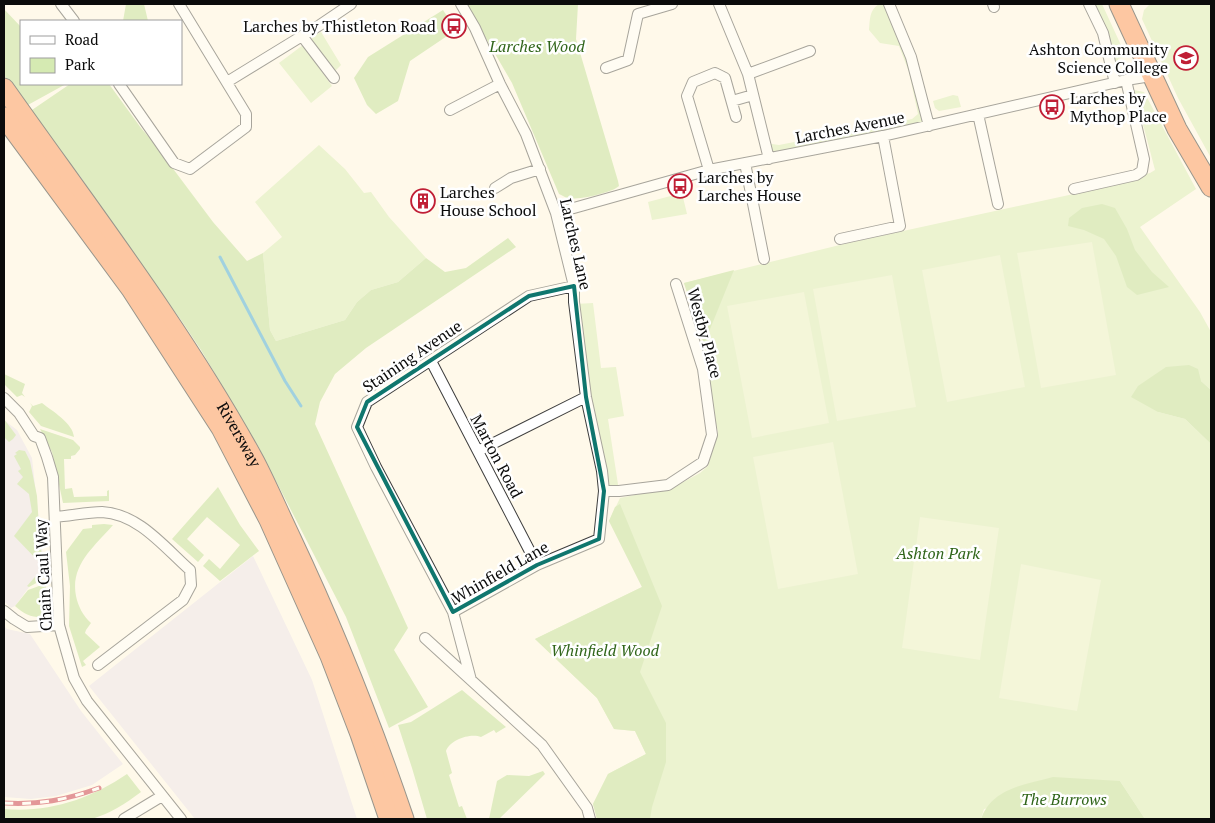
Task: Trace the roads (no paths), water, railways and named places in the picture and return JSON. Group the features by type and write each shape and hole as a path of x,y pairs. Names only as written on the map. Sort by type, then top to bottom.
{"highway":[{"path":"1119,4 1176,129 1211,187"},
{"name":"Riversway","path":"4,88 137,274 215,394 256,463 344,654 404,819"},
{"name":"Riversway","path":"4,117 131,289 221,428 269,520 330,656 360,734 389,819"}],"street":[{"path":"61,4 73,20"},
{"path":"120,85 174,163 190,169 246,127 246,114 179,4"},
{"path":"227,82 302,36 349,4"},
{"name":"Larches Lane","path":"461,4 475,28 500,84 526,134 556,213 574,286 574,302 586,397 602,470 604,491 598,539"},
{"path":"606,68 628,60 638,14 632,4"},
{"path":"638,14 672,4"},
{"path":"719,4 748,74 769,158"},
{"path":"889,4 911,57 929,126"},
{"path":"1089,4 1103,33 1115,83"},
{"path":"302,36 334,78"},
{"path":"748,74 810,51"},
{"path":"709,170 687,96 693,82 715,73 724,78 736,117"},
{"name":"Larches Avenue","path":"556,213 709,170 883,136 1126,80 1151,76"},
{"path":"1074,189 1136,175 1142,171 1144,158 1126,80"},
{"path":"450,110 500,84"},
{"path":"732,101 753,95"},
{"path":"978,114 998,204"},
{"path":"840,239 900,226 883,136"},
{"path":"745,163 764,259"},
{"path":"495,188 511,178 540,169"},
{"name":"Westby Place","path":"604,491 618,491 668,484 702,462 712,435 703,369 676,284"},
{"name":"Staining Avenue","path":"453,612 376,467 357,427 367,402 529,296 574,286"},
{"name":"Marton Road","path":"431,361 537,565"},
{"path":"478,451 586,397"},
{"name":"Chain Caul Way","path":"4,398 19,413 34,436 40,438 48,457 53,477 59,625 74,678 87,701 180,819"},
{"path":"55,517 101,512 122,516 138,524 190,570 191,584 184,600 98,665"},
{"name":"Whinfield Lane","path":"471,680 453,612 537,565 598,539"},
{"path":"4,611 27,627 59,625"},
{"path":"425,638 542,745 587,808 590,819"},
{"path":"124,819 162,796"}],"waterway":[{"path":"220,257 285,381 301,406"}],"railway":[{"path":"4,803 52,801 99,788"}],"place":[{"name":"Larches by Thistleton Road","path":"454,26"},
{"name":"Ashton Community Science College","path":"1186,58"},
{"name":"Larches by Mythop Place","path":"1052,107"},
{"name":"Larches by Larches House","path":"680,186"},
{"name":"Larches House School","path":"423,201"}],"park label":[{"name":"Larches Wood","path":"537,46"},
{"name":"Ashton Park","path":"938,553"},
{"name":"Whinfield Wood","path":"605,650"},
{"name":"The Burrows","path":"1064,799"}]}
